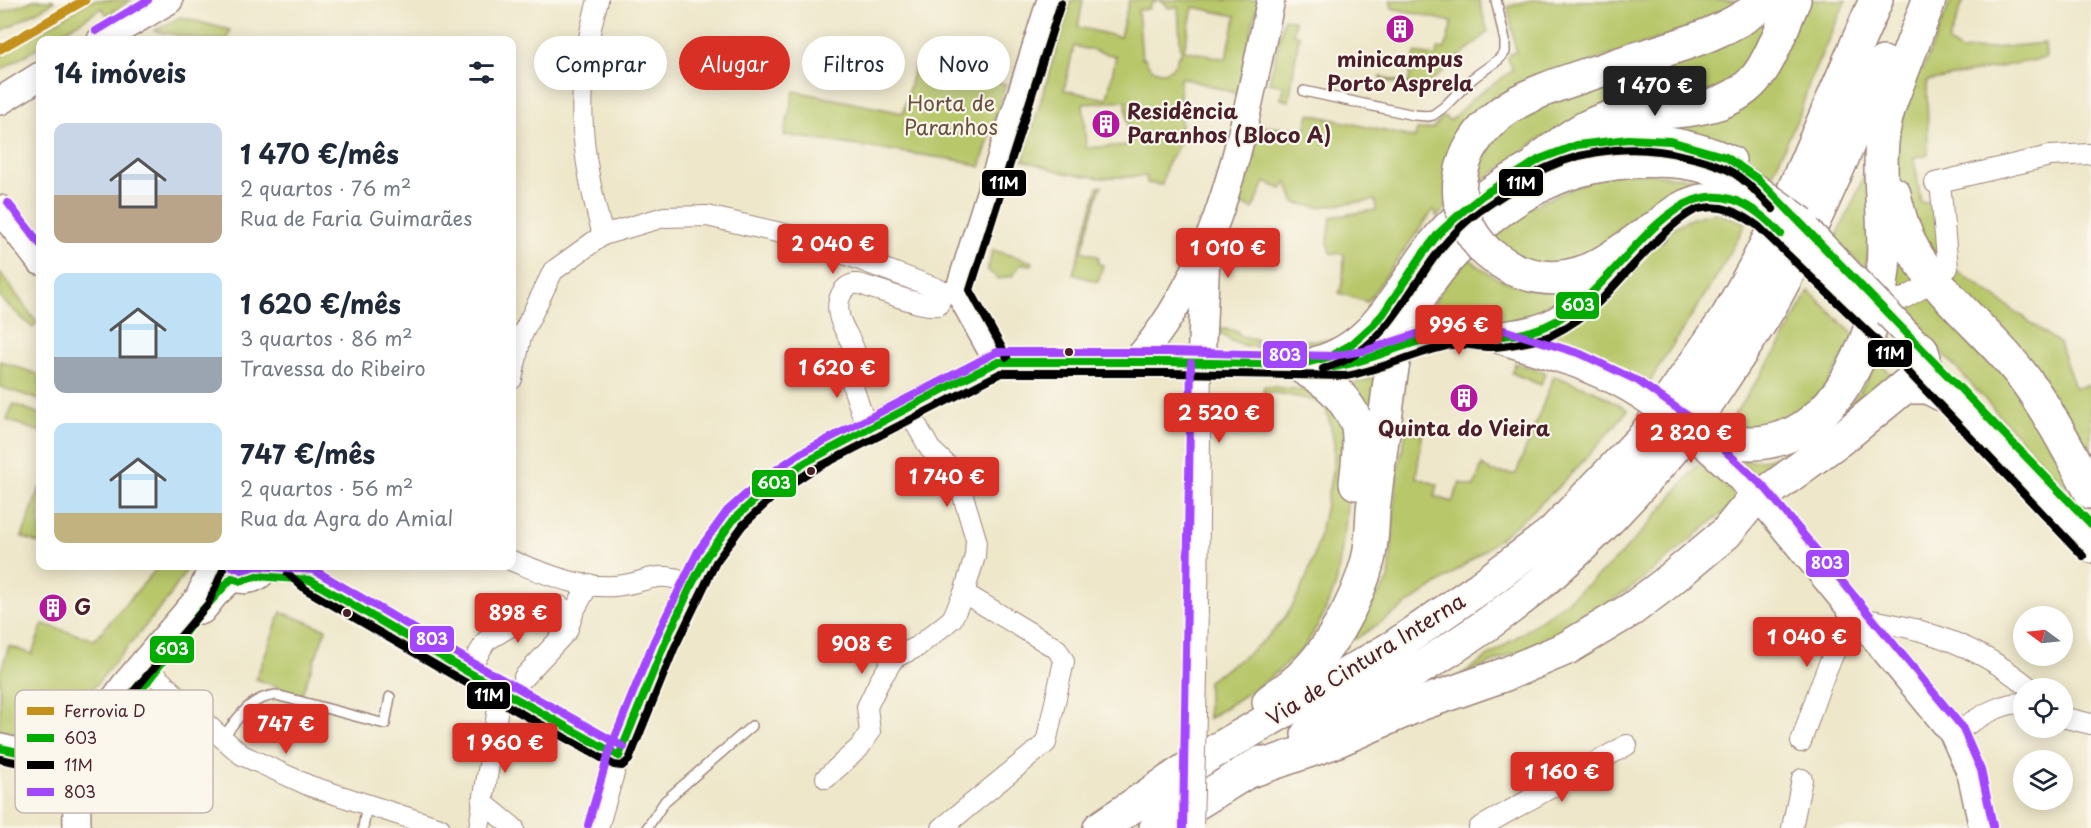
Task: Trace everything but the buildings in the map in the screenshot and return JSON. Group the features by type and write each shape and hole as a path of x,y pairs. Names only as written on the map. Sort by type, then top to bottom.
{"highway":[{"path":"1653,229 1604,261 1575,276 1552,279 1531,276 1513,269 1488,253 1465,219 1459,193 1467,154 1476,136 1487,124 1519,102 1617,65 1716,33 1750,15 1768,0"},
{"path":"1540,159 1576,132 1613,117 1700,109 1734,96 1747,87 1759,74 1794,0"},
{"name":"Via de Cintura Interna","path":"1100,828 1205,758 1395,646 1481,587 1552,533 1644,437 1717,333 1754,269 1793,192 1876,0"},
{"name":"Via de Cintura Interna","path":"1156,828 1449,648 1509,608 1578,550 1607,522 1687,427 1747,344 1786,276 1828,190 1910,0"},
{"path":"1687,427 1720,440 1767,442 1792,433 1809,422 1833,400 1854,368 1869,336 1879,298 1883,269 1881,177 1883,132 1895,89 1929,0"},
{"path":"1939,0 1892,124 1891,179 1901,221 1908,240 1930,273 1995,343 2032,389 2091,492"},
{"path":"1205,758 1250,715 1296,682 1319,656 1354,598 1368,558 1382,436 1397,346 1425,287 1456,248 1494,214 1535,187 1586,168 1642,159 1689,162 1722,171 1802,225"},
{"path":"1298,365 1319,376 1334,388 1343,398 1358,424 1359,450 1346,594 1332,637"},
{"path":"1244,773 1331,743 1420,704 1506,675 1567,648 1632,609 1698,559 1726,533 1748,506 1767,507 1797,472 1917,366"}],"main road":[{"path":"107,36 169,0"},
{"path":"998,362 951,291 1051,0"},
{"path":"1134,363 1159,333 1207,248 1233,170 1272,0"},
{"path":"0,100 36,78"},
{"path":"1298,365 1329,357 1361,337 1383,314 1422,255 1452,220 1483,195 1540,159 1589,142 1628,139 1670,141 1726,157 1735,162 1753,191 1765,218 1917,366 2091,524"},
{"path":"1491,337 1544,327 1572,310 1608,278 1670,213 1695,199 1720,197 1733,199 1753,191"},
{"path":"0,209 36,256"},
{"path":"1802,225 1917,366 2091,549"},
{"path":"1202,363 1207,248"},
{"path":"129,690 238,570 303,573 468,672 619,756 692,584 707,556 735,518 770,486 806,462 998,362 1202,363 1334,367 1367,361 1446,334 1470,333 1491,337 1576,364 1616,381 1687,427 1731,469 1767,507 1953,733 1971,773 1983,828"},
{"path":"0,748 15,751"},
{"path":"77,828 79,813"},
{"path":"93,813 94,828"}],"street":[{"path":"598,0 588,44 581,91 581,108 582,133 592,195 603,235"},
{"path":"1948,268 1937,182 2050,156 2091,154"},
{"path":"516,361 521,338 553,271 603,235 664,217 707,216 798,237 951,291 938,305 928,306 856,283 841,293 837,314 850,337 858,362 858,375 853,387 867,429"},
{"path":"1879,298 1903,299 1920,290"},
{"path":"1193,828 1202,363"},
{"path":"826,778 859,748 870,732 867,707 894,658 917,647 952,619 964,593 975,556 976,538 961,489 950,468 930,449 907,408"},
{"path":"516,562 564,579 589,584 616,586 660,575 692,584"},
{"path":"524,677 567,631 564,579"},
{"path":"468,672 486,641 511,626 567,608 589,584"},
{"path":"942,828 1046,743 1064,661 1057,649 964,593"},
{"path":"1801,742 1822,682 1842,636 1856,617 1924,632 1957,644 1986,658 2015,678"},
{"path":"148,669 171,690"},
{"path":"1953,733 2001,706 2013,703"},
{"path":"479,828 497,714"},
{"path":"2073,720 2091,724"},
{"path":"213,730 242,755 310,786 440,828"},
{"path":"1479,828 1627,745"},
{"path":"598,828 619,756"},
{"path":"1792,828 1802,779"},
{"path":"482,802 514,828"}],"lane":[{"path":"1304,91 1414,115 1433,115 1505,52 1505,40 1496,0"},
{"path":"222,738 251,703 263,697 276,695 385,724 390,697"},
{"path":"647,828 665,801 752,726"},
{"path":"363,828 367,804"}],"green space":[{"path":"34,0 53,0 54,2 0,32 0,13"},
{"path":"91,0 131,0 107,15 102,8 56,36 36,36 36,48 0,71 0,51 28,39"},
{"path":"1071,0 1083,0 1078,27 1120,37 1129,0 1157,0 1150,5 1149,9 1138,10 1142,58 1145,58 1153,69 1163,72 1172,68 1178,56 1181,55 1178,7 1168,8 1159,0 1258,0 1238,94 1180,77 1181,142 1167,164 1162,185 1147,183 1146,176 1101,178 1065,173 1023,160","holes":["1193,7 1236,16 1226,59 1184,50","1074,46 1116,56 1107,99 1064,90","1126,101 1129,145 1086,148 1083,104"]},
{"path":"1390,0 1479,0 1488,32 1424,88 1381,80 1381,77 1408,84 1415,53 1436,56 1439,48 1445,49 1452,22 1392,8"},
{"path":"1530,0 1751,0 1714,20 1525,84 1446,207 1437,217 1434,209 1367,302 1339,293 1343,282 1344,254 1330,253 1328,243 1331,217 1376,210 1375,200 1318,207 1295,203 1287,182 1282,189 1265,182 1253,209 1242,204 1239,210 1234,207 1249,175 1259,132 1264,127 1305,129 1309,114 1415,138 1417,130 1433,128 1444,116 1450,121 1472,99 1513,70 1508,59 1510,54 1516,52 1508,7"},
{"path":"1799,0 1846,0 1769,182 1731,151 1602,130 1718,112"},
{"path":"1951,0 1964,0 1948,43 1961,51 2045,43 2046,58 1927,81 1928,155 1914,157 1921,203 1935,201 1951,274 1960,272 2059,343 2075,388 2091,385 2091,471 1934,263 1903,198 1898,175 1897,134 1919,67 1923,69"},
{"path":"1778,3 1748,66 1721,91 1541,138 1470,190 1498,124"},
{"path":"180,17 230,30 228,36 182,36 154,31"},
{"path":"1284,18 1295,21 1293,34 1299,35 1289,101 1281,99 1284,86 1269,83"},
{"name":"Horta de Paranhos","path":"915,64 917,64 917,90 1004,90 980,167 963,161 784,135 794,91 903,113"},
{"path":"1870,158 1870,247 1865,268 1835,240 1858,191"},
{"path":"1613,170 1733,183 1686,190 1671,195 1652,207 1620,234 1575,264 1531,266 1486,233 1506,218"},
{"path":"1102,186 1082,251 1099,257 1097,263 1103,265 1098,282 1073,274 1098,187"},
{"path":"1715,213 1746,222 1712,284 1649,383 1628,372 1532,340 1663,234 1688,220"},
{"path":"1894,239 2013,380 2082,502 2058,476 2051,472 1899,305"},
{"path":"993,250 1033,262 1032,265 1021,264 1012,276 999,279 987,270"},
{"path":"1465,254 1479,267 1506,282 1533,286 1582,285 1563,303 1528,320 1413,335"},
{"path":"0,272 36,322 33,328 0,298"},
{"path":"1809,291 1855,336 1826,387 1792,417 1754,431 1728,424 1781,344"},
{"path":"1215,328 1237,331 1241,336 1256,339 1257,347 1234,342"},
{"path":"1262,340 1334,340 1318,347 1299,348 1262,347"},
{"path":"0,361 36,374 36,399 0,387"},
{"path":"1878,361 1895,378 1765,485 1742,463 1743,460 1763,460 1793,451 1823,432 1848,407"},
{"path":"1515,363 1545,372 1541,385 1512,373"},
{"path":"1554,376 1595,391 1628,410 1569,476 1510,530 1401,609 1356,639 1348,639 1353,625 1389,580 1397,473 1407,427 1423,431 1416,477 1438,485 1434,496 1452,502 1460,483 1474,487 1482,465 1492,472 1516,474"},
{"path":"1376,377 1365,439 1342,387"},
{"path":"1264,386 1314,391 1341,409 1351,454 1345,528 1336,585 1322,618 1304,648 1269,679 1208,719 1208,681 1248,654 1274,630 1292,607 1308,575 1332,473 1334,441 1325,403 1263,392"},
{"path":"13,404 36,413 36,431 7,420"},
{"path":"1699,463 1738,497 1738,500 1642,580 1570,630 1458,677 1541,620 1601,573 1650,522"},
{"path":"36,498 36,542 22,537"},
{"path":"155,570 186,570 167,600 92,690 15,690 15,734 0,731 0,673 9,646 32,654 43,624 94,640"},
{"path":"281,612 326,629 301,696 256,679"}],"rail line":[{"name":"D","path":"0,49 85,0"}],"transit line":[{"name":"803","path":"96,31 148,0"},
{"name":"11M","path":"1007,357 970,290 1061,3"},
{"name":"603","path":"619,756 664,645 707,556 735,518 770,486 806,462 998,362 1298,365 1329,357 1352,344 1373,325 1439,233 1462,212 1483,195 1540,159 1577,145 1628,139 1670,141 1726,157 1758,179 2091,524"},
{"name":"11M","path":"1323,369 1344,361 1362,350 1378,336 1440,250 1466,222 1541,170 1562,161 1597,152 1632,149 1668,152 1690,157 1718,165 1735,174 1773,209"},
{"name":"603","path":"1334,367 1443,335 1503,336 1525,333 1546,326 1576,307 1657,225 1684,205 1713,197 1745,205 1781,234"},
{"name":"803","path":"8,203 36,239"},
{"name":"11M","path":"288,574 305,589 463,681 614,765 622,766 629,760 674,649 716,562 743,525 776,494 811,471 1001,373 1346,376 1453,345 1486,347 1513,345 1550,336 1576,321 1599,302 1676,223 1688,214 1707,207 1730,210 1758,226 1896,359 2083,556"},
{"name":"803","path":"588,825 609,752 654,641 698,551 727,511 764,478 801,453 997,352 1168,352 1332,356 1364,351 1444,325 1470,323 1494,327 1581,354 1638,381 1688,416 1766,489 1962,727 1981,770 1993,826"},
{"name":"803","path":"1183,828 1191,363"},
{"name":"11M","path":"135,690 208,604 223,570"},
{"name":"803","path":"314,570 473,663 624,747"},
{"name":"603","path":"141,690 199,614 232,578 241,581 257,576 310,580 619,756"},
{"name":"603","path":"0,748 15,751"},
{"name":"11M","path":"0,759 15,762"}],"place":[{"name":"minicampus Porto Asprela","path":"1400,29"},
{"name":"Residência Paranhos (Bloco A)","path":"1106,124"},
{"name":"Quinta do Vieira","path":"1464,398"},
{"name":"G","path":"53,608"}]}
